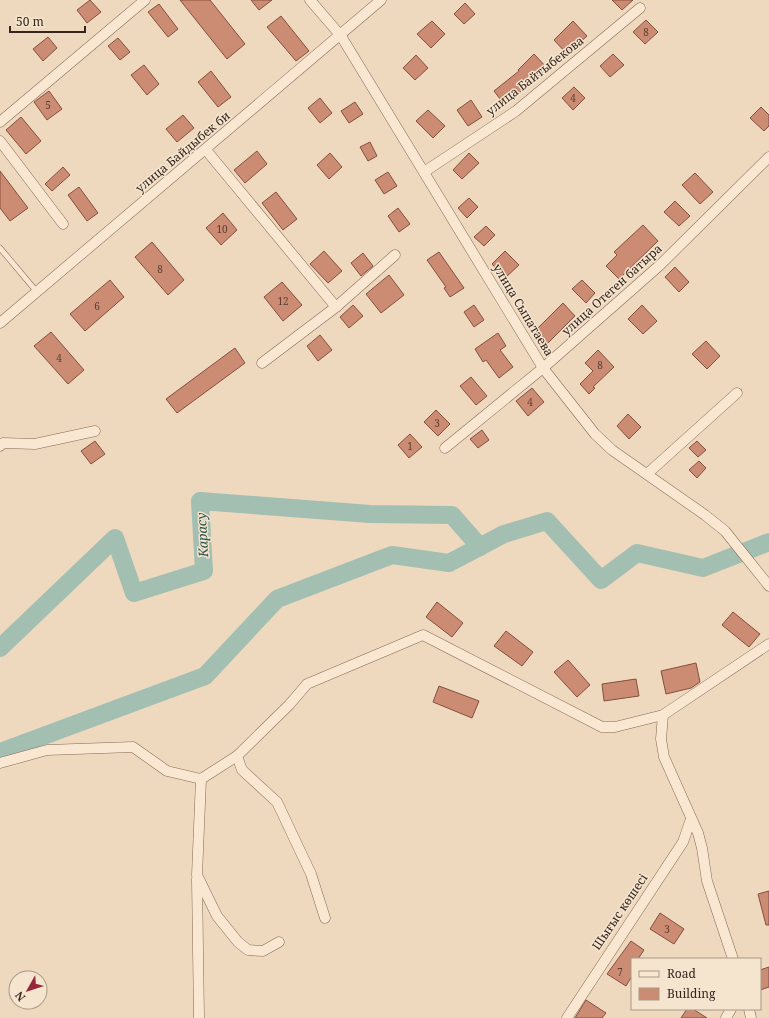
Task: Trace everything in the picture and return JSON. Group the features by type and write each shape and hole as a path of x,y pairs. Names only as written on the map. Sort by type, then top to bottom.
{"street":[{"path":"0,122 145,0"},
{"name":"улица Сыпатаева","path":"310,0 341,36 543,368 595,434 612,450 705,515 725,531 768,585"},
{"name":"улица Байдыбек би","path":"0,323 341,36 381,0"},
{"name":"улица Байтыбекова","path":"424,172 516,110 640,8"},
{"path":"0,140 63,224"},
{"path":"206,150 336,307"},
{"name":"улица Отеген батыра","path":"445,448 543,368 660,265 769,157"},
{"path":"262,363 336,307 395,255"},
{"path":"647,474 737,393"},
{"path":"1,443 35,444 95,432"},
{"path":"0,763 47,750 133,747 167,771 201,779 237,756 289,705 307,684 423,635 602,726 616,727 663,715 769,644"},
{"path":"663,715 661,739 664,758 702,848 707,881 733,958"},
{"path":"237,756 242,770 278,802 311,874 325,918"},
{"path":"199,1018 198,875 201,779"},
{"name":"Шығыс көшесі","path":"567,1018 683,842 691,819"},
{"path":"198,875 217,916 238,942 248,950 263,951 278,942"}],"lane":[{"path":"0,248 37,292"}],"building":[{"path":"90,0 101,12 87,23 77,10"},
{"path":"180,0 210,0 245,44 227,59"},
{"path":"251,0 272,0 259,10"},
{"path":"612,0 633,0 622,10"},
{"path":"465,3 475,14 464,24 454,14"},
{"path":"159,4 178,29 168,37 148,12"},
{"path":"281,16 309,51 296,61 267,27"},
{"path":"646,20 658,32 645,44 633,32"},
{"path":"432,21 445,34 431,48 417,34"},
{"path":"573,21 587,36 567,54 554,40"},
{"path":"48,37 57,48 43,61 33,49"},
{"path":"118,38 130,52 120,60 108,46"},
{"path":"534,54 547,68 532,83 504,104 494,91 519,71 518,70"},
{"path":"613,54 624,65 610,77 600,66"},
{"path":"416,55 428,68 415,80 403,68"},
{"path":"144,65 159,84 147,95 131,75"},
{"path":"211,71 231,97 218,107 198,82"},
{"path":"574,87 585,98 573,110 562,98"},
{"path":"49,91 62,109 47,120 34,102"},
{"path":"320,98 332,113 320,123 308,108"},
{"path":"471,100 482,117 468,126 457,110"},
{"path":"355,102 363,114 349,123 341,111"},
{"path":"761,107 769,115 769,126 764,131 750,118"},
{"path":"428,110 445,126 433,138 416,121"},
{"path":"183,115 194,128 177,142 166,129"},
{"path":"21,117 41,141 26,154 6,130"},
{"path":"370,142 377,156 368,161 360,147"},
{"path":"257,151 267,164 245,183 234,170"},
{"path":"330,153 342,167 329,179 317,165"},
{"path":"469,153 479,163 462,179 453,170"},
{"path":"63,167 70,175 52,191 45,184"},
{"path":"0,171 28,208 10,221 0,208"},
{"path":"388,172 397,186 384,194 375,180"},
{"path":"695,173 713,192 700,204 682,185"},
{"path":"79,187 98,213 87,221 68,195"},
{"path":"276,192 297,219 283,230 262,203"},
{"path":"469,198 478,207 467,218 458,208"},
{"path":"675,201 690,216 679,226 664,212"},
{"path":"398,208 410,224 399,232 388,216"},
{"path":"223,213 237,230 221,245 206,228"},
{"path":"643,225 658,241 619,279 606,266 617,255 614,252"},
{"path":"486,226 495,235 484,246 474,237"},
{"path":"152,242 184,280 168,295 135,257"},
{"path":"324,251 342,271 328,283 310,264"},
{"path":"505,251 519,265 505,278 492,264"},
{"path":"439,252 464,288 450,297 444,288 446,287 427,260"},
{"path":"363,253 373,266 361,276 351,263"},
{"path":"675,267 689,282 679,292 665,277"},
{"path":"389,275 404,295 381,313 366,294"},
{"path":"110,280 124,297 85,331 70,314"},
{"path":"582,280 595,293 586,303 572,289"},
{"path":"282,282 302,305 283,321 264,297"},
{"path":"563,303 575,316 545,346 533,333"},
{"path":"353,305 363,316 349,328 340,317"},
{"path":"474,305 484,320 474,327 464,312"},
{"path":"642,305 657,321 643,334 628,319"},
{"path":"51,332 84,370 68,384 34,346"},
{"path":"498,333 506,346 500,350 513,367 499,378 486,360 483,362 475,349"},
{"path":"320,335 332,350 318,361 307,346"},
{"path":"706,341 720,356 707,369 692,354"},
{"path":"235,348 245,363 177,413 166,399"},
{"path":"598,350 614,367 593,387 595,388 589,394 580,384 593,371 585,363"},
{"path":"471,377 487,396 476,405 460,386"},
{"path":"532,388 544,402 528,416 516,401"},
{"path":"436,410 450,424 438,436 424,422"},
{"path":"628,414 641,427 629,439 617,426"},
{"path":"482,430 489,440 478,448 470,439"},
{"path":"410,434 422,447 409,458 398,445"},
{"path":"95,441 105,454 91,464 81,451"},
{"path":"697,441 706,450 698,457 689,448"},
{"path":"699,461 706,468 697,478 689,470"},
{"path":"437,602 463,623 452,637 426,617"},
{"path":"733,612 760,634 749,647 722,625"},
{"path":"506,631 533,652 522,666 494,646"},
{"path":"568,660 590,685 577,697 554,672"},
{"path":"696,663 700,682 691,688 666,694 661,671"},
{"path":"636,679 639,696 604,701 602,684"},
{"path":"439,686 479,701 472,718 433,702"},
{"path":"769,891 769,925 766,925 758,894"},
{"path":"660,913 684,929 674,944 650,929"},
{"path":"631,941 644,950 639,958 631,958 631,978 626,986 607,974"},
{"path":"769,967 769,987 761,990 761,970"},
{"path":"586,1000 606,1013 602,1018 575,1018"},
{"path":"686,1010 695,1010 707,1018 681,1018"}],"waterway":[{"name":"Карасу","path":"0,648 115,538 134,593 204,571 200,501 370,514 452,515 480,547"},
{"path":"0,752 205,676 277,599 392,555 449,563 504,534 547,521 601,580 637,553 703,568 769,542"}]}
